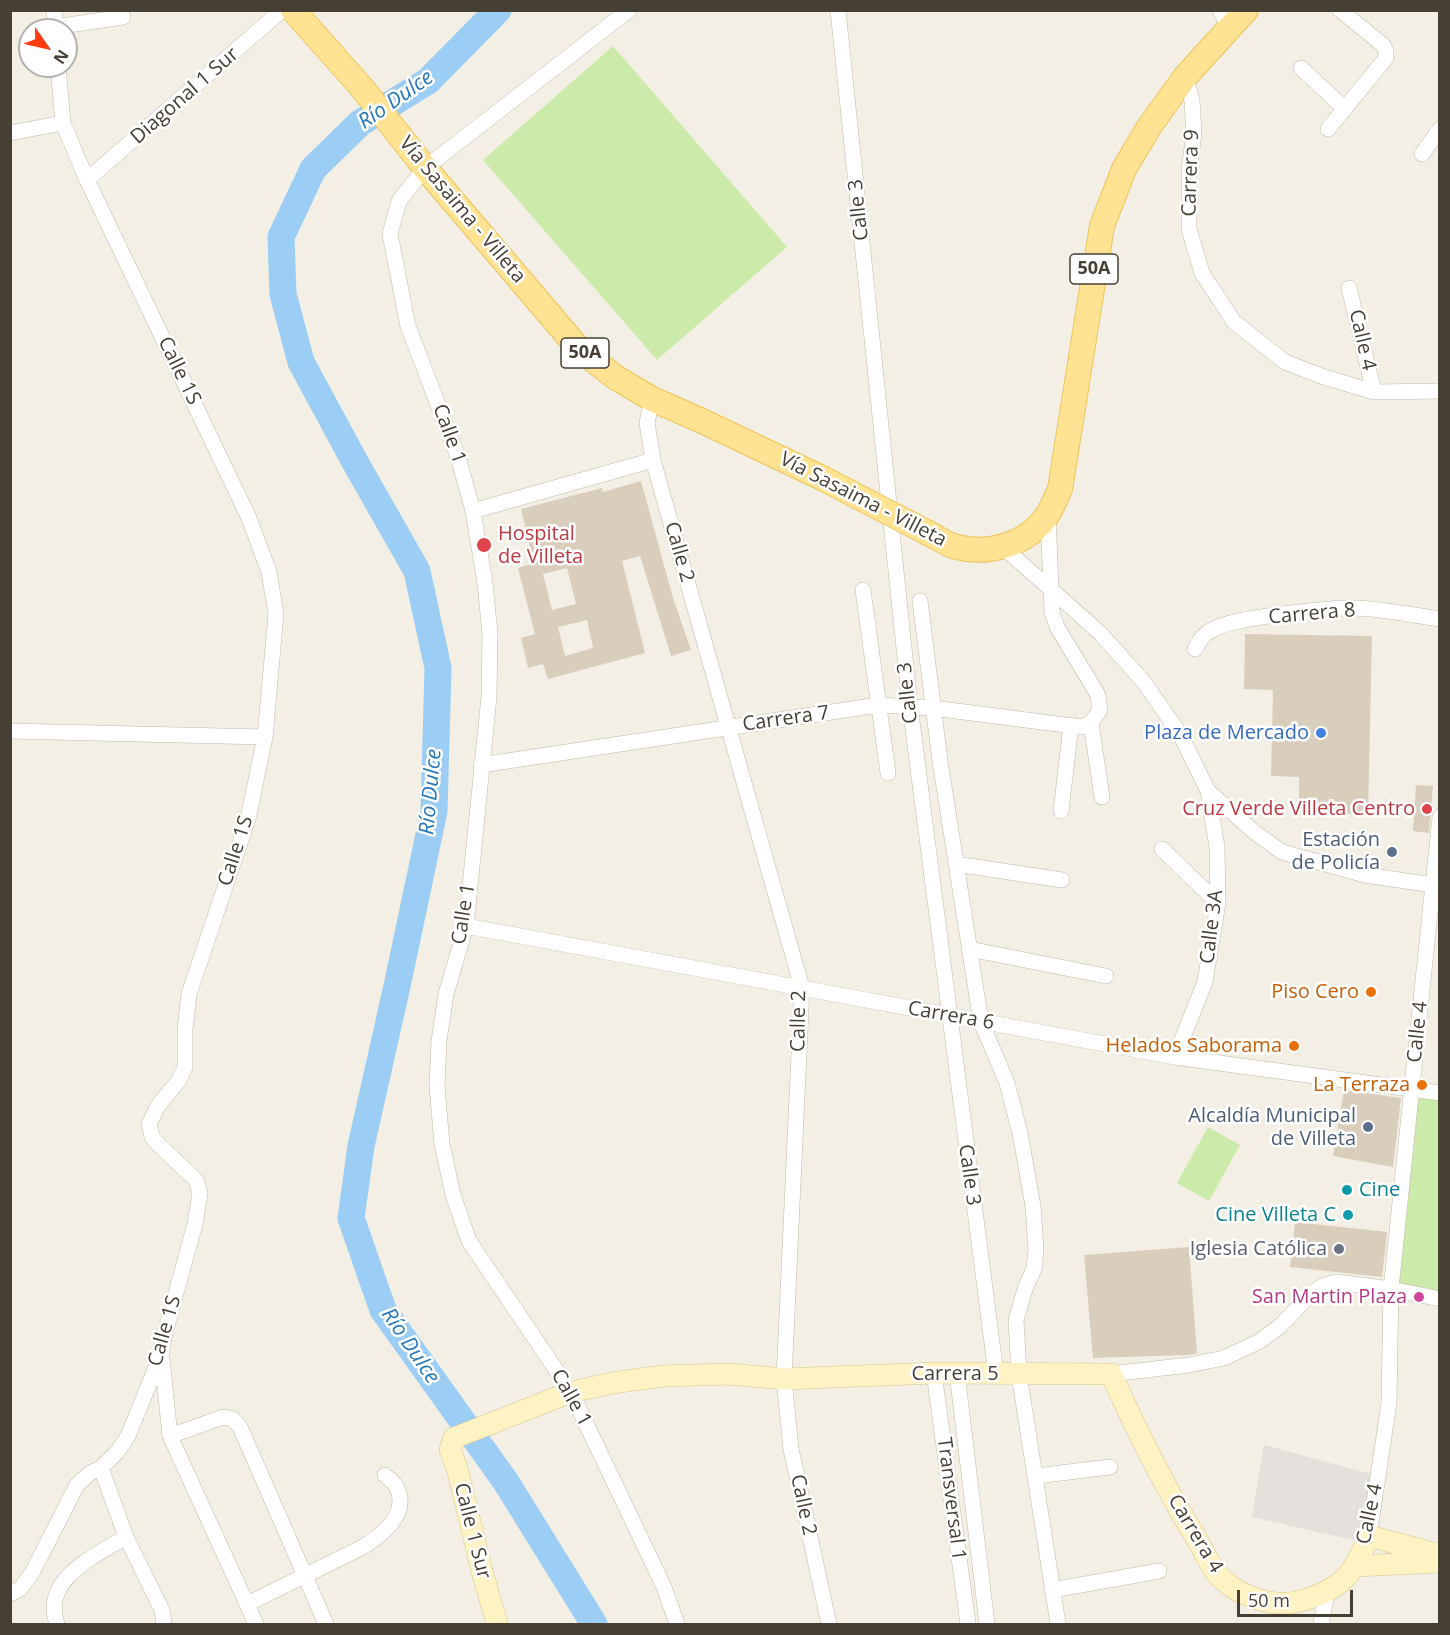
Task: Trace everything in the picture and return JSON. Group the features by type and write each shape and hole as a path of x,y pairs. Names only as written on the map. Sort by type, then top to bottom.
{"main road":[{"name":"Vía Sasaima - Villeta","path":"293,10 363,89 425,168 579,349 615,377 652,399 822,478 952,545 979,550 1003,547 1030,533 1048,515 1060,489 1102,226 1124,169 1149,127 1225,20 1246,10"}],"street":[{"name":"Diagonal 1 Sur","path":"87,180 282,10"},
{"name":"Calle 1","path":"629,10 425,168 399,201 390,234 408,326 459,457 473,511 485,583 490,634 489,698 466,926 446,994 439,1041 437,1086 442,1144 453,1195 469,1241 571,1392 664,1587 677,1624"},
{"name":"Calle 3","path":"838,10 910,706 948,1016 996,1374"},
{"path":"1328,129 1386,58 1383,45 1340,10"},
{"path":"78,24 123,17"},
{"path":"1300,68 1345,109"},
{"name":"Carrera 9","path":"1185,77 1192,99 1194,134 1189,169 1189,229 1202,273 1234,322 1285,362 1321,376 1374,392 1440,392"},
{"name":"Calle 1S","path":"10,1594 20,1589 32,1573 77,1485 90,1473 101,1468 117,1452 128,1436 161,1355 195,1224 200,1193 196,1180 152,1137 149,1124 158,1106 179,1080 185,1067 185,1029 189,994 248,819 265,737 276,614 269,572 249,518 87,180 63,123 59,78"},
{"path":"10,133 63,123"},
{"path":"1422,154 1440,129"},
{"name":"Calle 4","path":"1349,288 1374,392"},
{"name":"Calle 2","path":"652,399 647,423 653,460 802,988 784,1379 791,1449 828,1624"},
{"path":"473,511 653,460"},
{"path":"1048,515 1052,612 1057,627 1098,695 1100,710 1091,723 1102,796"},
{"path":"1003,547 1100,633 1143,681 1180,734 1208,791 1253,831 1282,852 1365,875 1436,885"},
{"path":"862,590 888,773"},
{"name":"Calle 3","path":"920,601 933,708 981,1022 1007,1083 1020,1133 1033,1206 1036,1250 1034,1269 1016,1320 1016,1339 1019,1374 1058,1624"},
{"name":"Carrera 8","path":"1195,649 1203,636 1215,627 1303,613 1356,608 1440,619"},
{"name":"Carrera 7","path":"481,765 878,705 933,708 1081,726 1091,723"},
{"path":"1061,811 1071,725"},
{"path":"10,731 265,737"},
{"name":"Calle 3A","path":"1175,1057 1205,982 1218,903 1217,847 1208,791"},
{"name":"Calle 4","path":"1356,1566 1369,1536 1389,1403 1391,1289 1436,885 1440,817"},
{"path":"1162,849 1218,903"},
{"path":"956,864 1062,880"},
{"name":"Carrera 6","path":"466,926 1175,1057 1440,1093"},
{"path":"969,949 1106,976"},
{"name":"Carrera 5","path":"454,1438 571,1392 612,1383 663,1376 729,1374 784,1379 934,1373 1111,1374 1189,1365 1224,1358 1260,1341 1280,1326 1322,1286 1336,1282 1391,1289 1440,1299"},
{"path":"161,1355 170,1436 256,1624"},
{"name":"Transversal 1","path":"934,1373 968,1624"},
{"name":"Transversal 1","path":"957,1373 987,1624"},
{"name":"Carrera 4","path":"1111,1374 1159,1474 1221,1579 1246,1595 1268,1602 1299,1602 1327,1592 1346,1578 1356,1566"},
{"path":"170,1436 223,1417 233,1419 240,1427 326,1624"},
{"name":"Calle 1 Sur","path":"454,1438 450,1450 457,1468 497,1624"},
{"path":"1036,1476 1110,1467"},
{"path":"101,1468 126,1537 162,1610 164,1624"},
{"path":"247,1604 374,1541 393,1524 400,1505 396,1486 385,1475"},
{"path":"1369,1536 1440,1555"},
{"path":"57,1624 53,1613 57,1592 70,1572 126,1537"},
{"path":"1356,1566 1440,1562"},
{"path":"1052,1590 1159,1570"},
{"path":"1321,1624 1327,1592"}],"green space":[{"path":"613,46 787,247 657,360 483,160"},
{"path":"1412,1088 1439,1093 1439,1299 1391,1289"},
{"path":"1208,1127 1240,1145 1209,1201 1177,1183"}],"shaded area":[{"path":"1264,1445 1371,1474 1362,1542 1252,1517"}],"building":[{"path":"641,481 673,598 691,650 671,656 640,556 622,561 645,653 548,679 543,664 528,668 521,638 535,634 518,568 534,563 521,509 602,488 603,492","holes":["567,568 576,604 552,610 543,574","587,620 593,648 565,656 558,627"]},
{"name":"Plaza de Mercado","path":"1245,634 1372,636 1368,814 1299,813 1299,777 1271,776 1273,690 1244,689"},
{"path":"1416,785 1433,786 1429,833 1413,831"},
{"name":"Alcaldía Municipal de Villeta","path":"1344,1090 1401,1098 1393,1167 1333,1156"},
{"name":"Iglesia Católica","path":"1295,1222 1387,1232 1382,1277 1290,1267"},
{"path":"1189,1247 1197,1353 1093,1358 1084,1255"}],"waterway":[{"name":"Río Dulce","path":"498,10 428,81 360,123 313,169 281,237 283,294 301,362 417,571 438,668 434,811 361,1146 351,1218 383,1310 506,1482 594,1624"}],"place":[{"name":"Hospital de Villeta","path":"484,545"},
{"name":"Plaza de Mercado","path":"1321,733"},
{"name":"Cruz Verde Villeta Centro","path":"1427,809"},
{"name":"Estación de Policía","path":"1392,852"},
{"name":"Piso Cero","path":"1371,992"},
{"name":"Helados Saborama","path":"1294,1046"},
{"name":"La Terraza","path":"1422,1085"},
{"name":"Alcaldía Municipal de Villeta","path":"1368,1127"},
{"name":"Cine","path":"1347,1190"},
{"name":"Cine Villeta C","path":"1348,1215"},
{"name":"Iglesia Católica","path":"1339,1249"},
{"name":"San Martin Plaza","path":"1419,1297"}]}
